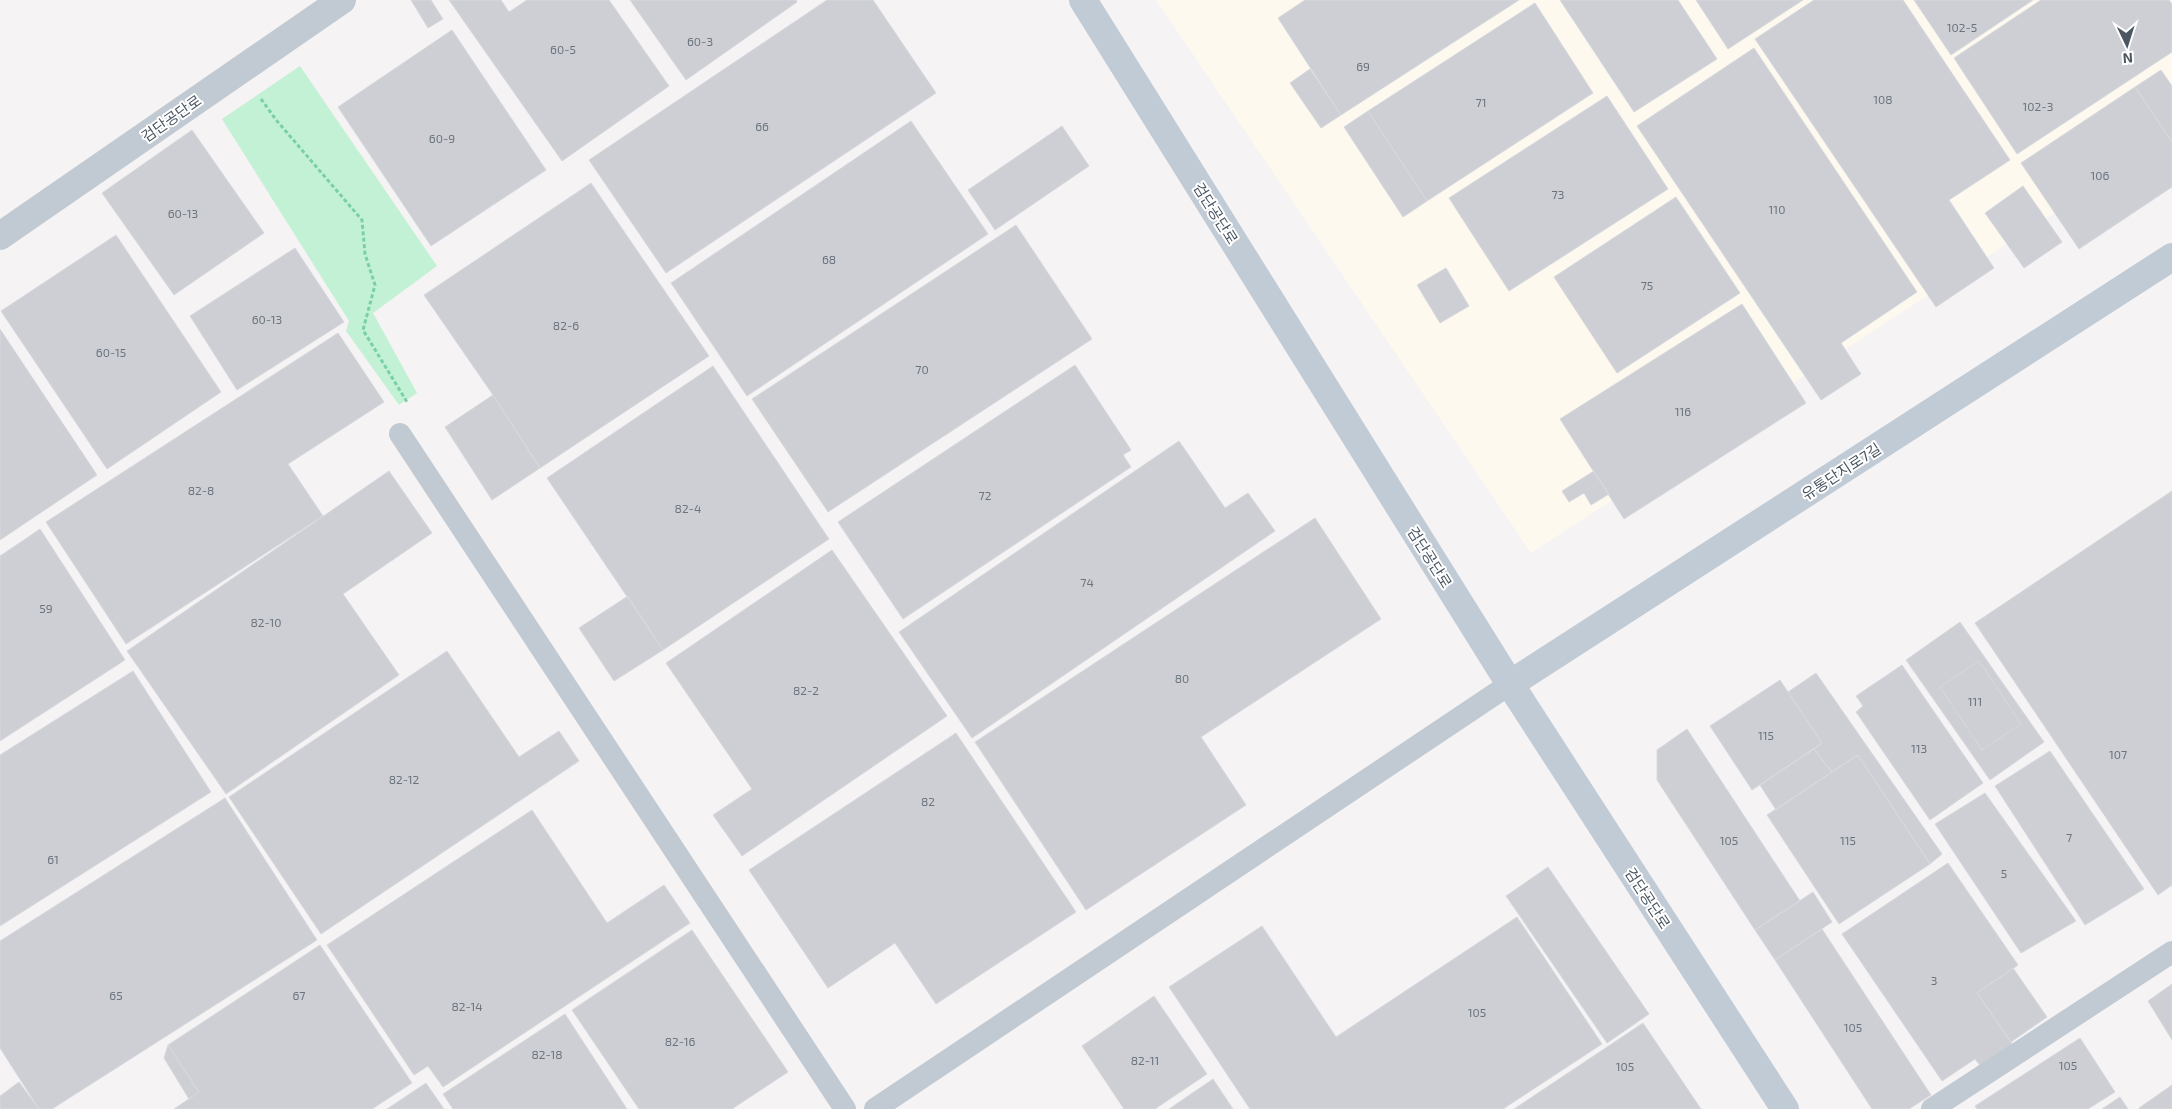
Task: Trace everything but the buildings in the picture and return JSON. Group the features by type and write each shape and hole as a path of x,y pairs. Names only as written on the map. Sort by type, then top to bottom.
{"main road":[{"name":"검단공단로","path":"1083,0 1510,684 1785,1109"},
{"name":"유통단지로7길","path":"1510,684 2172,257"}],"street":[{"name":"검단공단로","path":"0,236 342,0"}],"lane":[{"path":"400,434 846,1109"},
{"path":"875,1109 1510,684"},
{"path":"1932,1109 2172,952"}],"path":[{"path":"240,71 277,122 362,220 365,254 375,284 363,330 414,413 400,434"}],"shaded area":[{"path":"1156,0 2172,0 2172,137 1531,553"}],"green space":[{"path":"300,66 437,266 373,313 417,393 399,405 346,331 349,321 222,119"}]}
